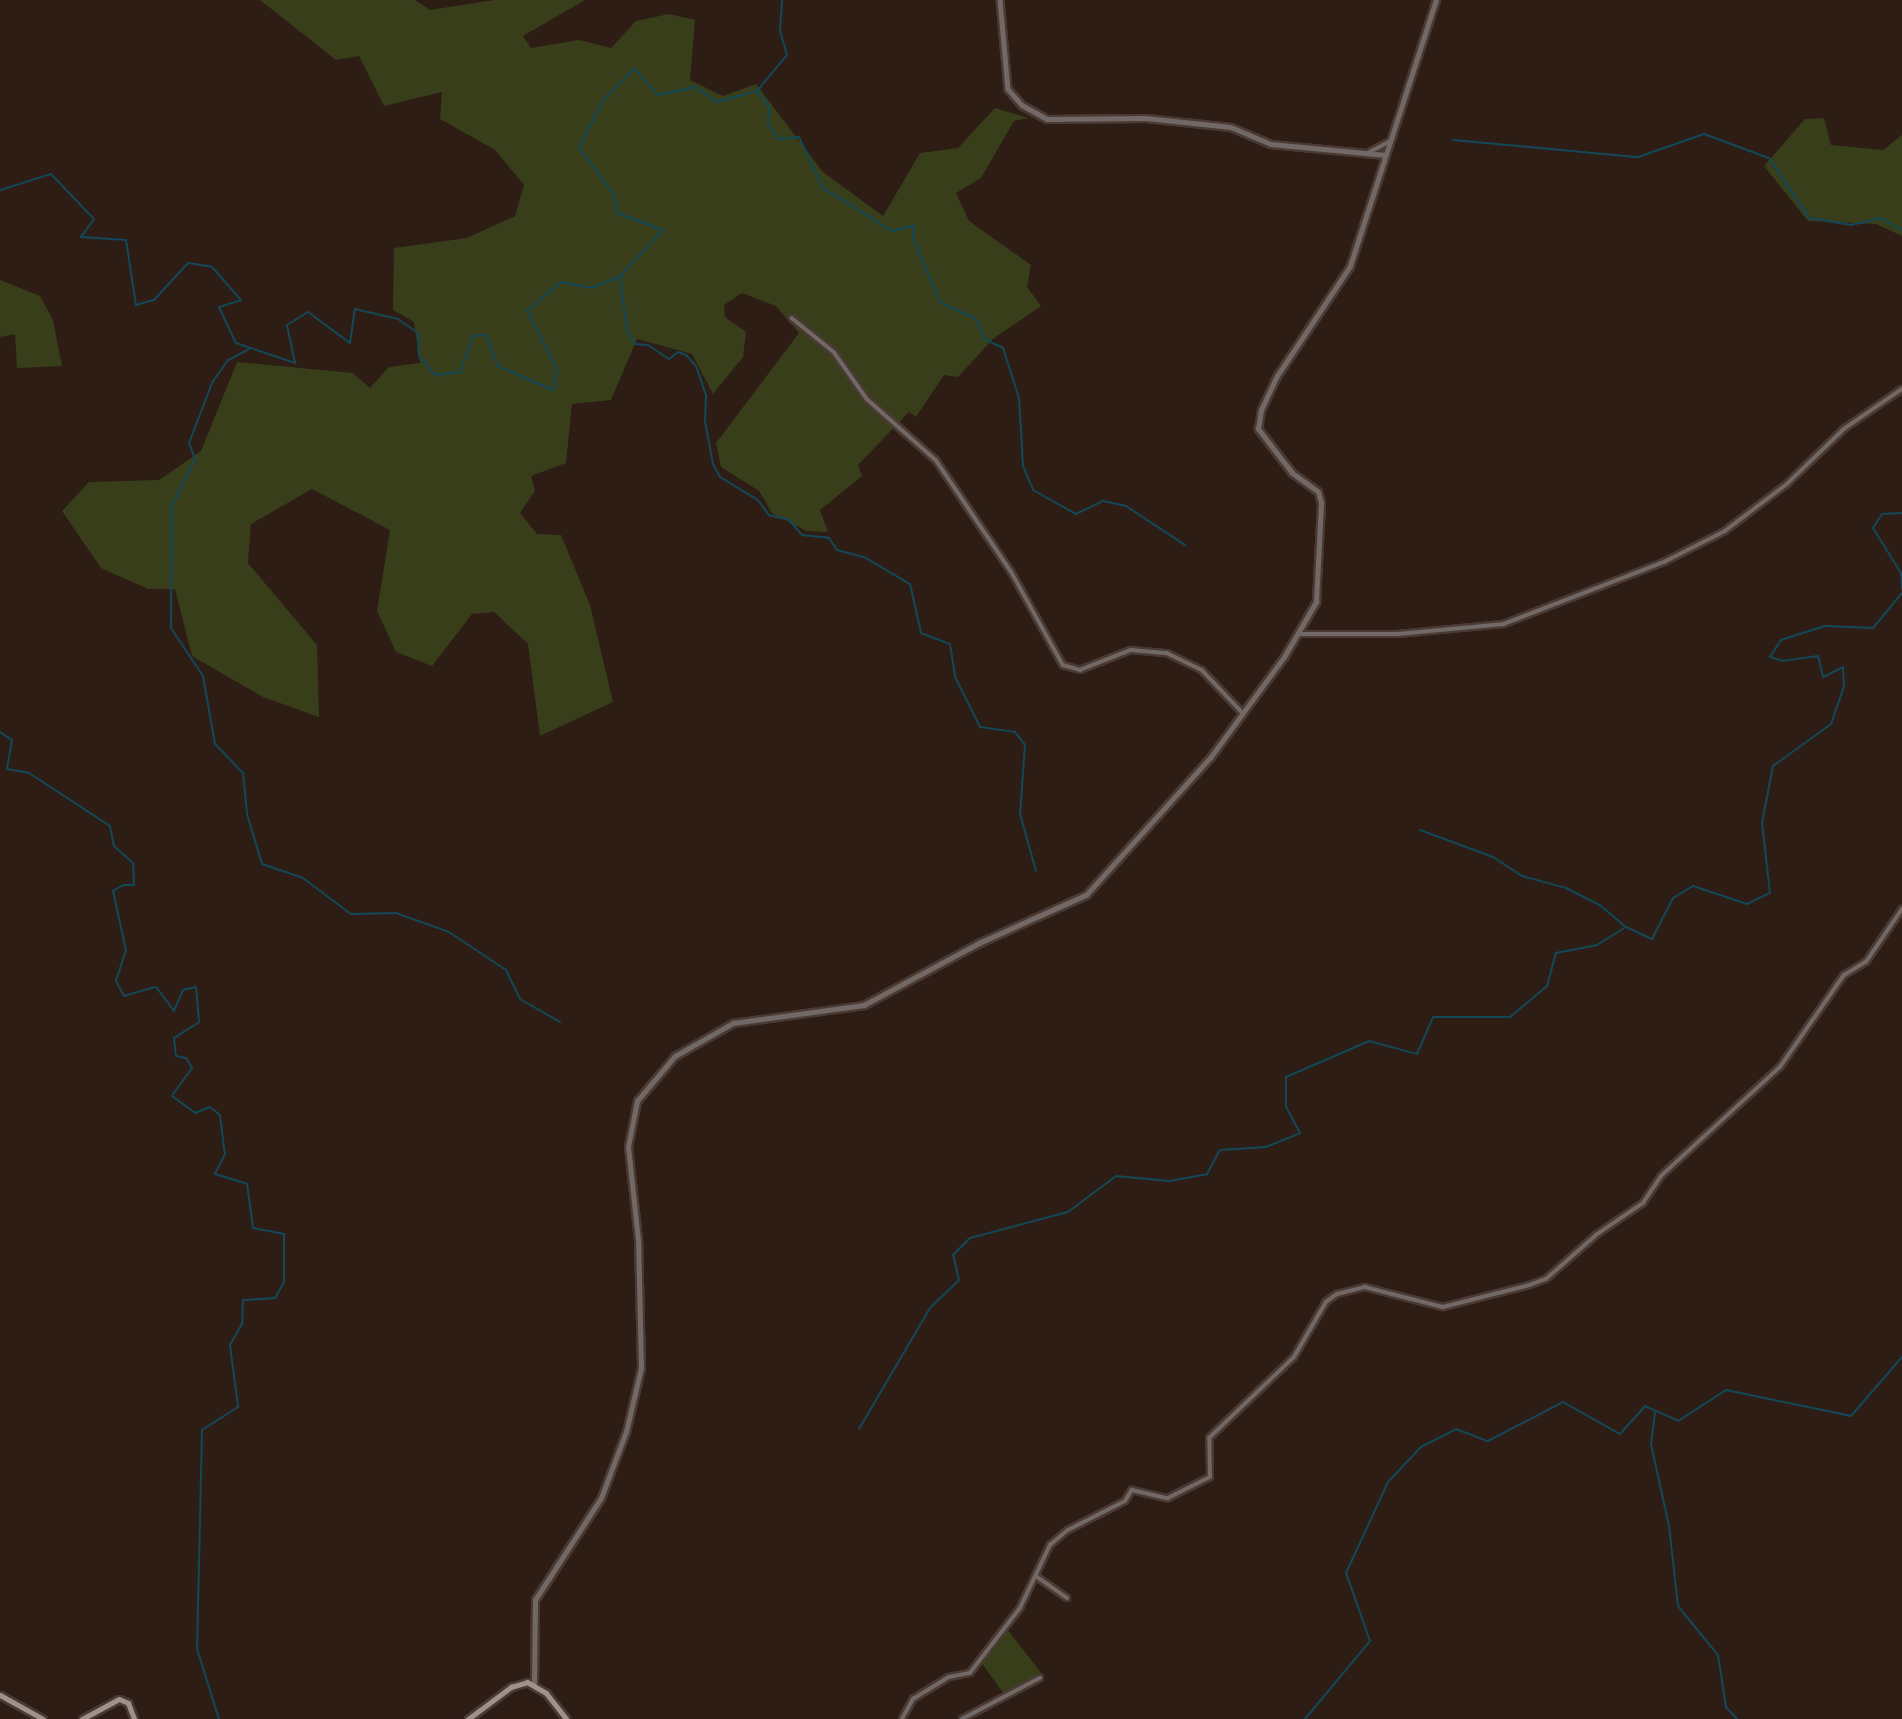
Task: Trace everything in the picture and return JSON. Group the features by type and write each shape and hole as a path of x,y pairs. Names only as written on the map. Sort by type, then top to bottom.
{"main road":[{"path":"468,1719 511,1686 534,1683 566,1719"},
{"path":"0,1695 43,1719"},
{"path":"82,1719 119,1699 128,1703 134,1719"}],"street":[{"path":"1000,0 1007,89 1022,105 1047,119 1139,118 1231,127 1271,144 1385,155"},
{"path":"534,1683 535,1600 601,1497 626,1432 641,1368 638,1240 628,1147 637,1101 650,1080 687,1047 733,1023 864,1005 979,943 1086,895 1203,767 1243,713 1300,634 1318,591 1321,503 1318,492 1280,460 1258,429 1259,422 1277,376 1350,266 1436,0"},
{"path":"1367,153 1390,141"},
{"path":"792,318 840,358 867,399 936,460 1011,571 1063,665 1080,670 1131,650 1167,653 1202,670 1243,713"},
{"path":"1300,634 1398,634 1504,624 1664,562 1725,531 1787,484 1844,429 1902,389"},
{"path":"902,1719 913,1699 949,1677 970,1673 1020,1608 1050,1545 1068,1530 1125,1501 1132,1490 1168,1498 1210,1476 1209,1438 1294,1357 1326,1302 1337,1294 1365,1287 1427,1304 1459,1306 1540,1282 1558,1270 1596,1235 1643,1202 1661,1176 1780,1067 1844,975 1866,962 1902,909"},
{"path":"1036,1576 1067,1598"},
{"path":"962,1719 1040,1678"}],"green space":[{"path":"260,0 415,0 430,10 494,0 585,0 523,36 531,48 579,40 611,48 636,21 669,14 695,20 690,80 723,96 756,84 823,172 883,216 920,153 958,148 995,108 1029,118 1014,121 981,178 956,193 969,221 1031,265 1027,287 1041,306 993,339 958,377 944,375 916,417 909,412 858,465 862,476 820,510 828,532 806,531 772,513 759,491 721,467 716,443 799,333 776,306 742,293 724,305 725,317 746,332 743,357 713,394 692,354 637,339 611,400 572,404 566,463 531,476 535,491 520,513 537,534 561,535 590,605 613,702 540,736 528,644 494,612 472,614 432,666 396,652 377,611 390,530 312,489 251,524 248,563 317,645 319,717 263,697 192,656 175,589 148,589 101,568 62,511 89,482 159,480 201,451 237,362 353,373 370,388 389,367 420,363 414,322 393,310 394,248 467,238 515,216 524,185 495,150 440,119 442,92 384,106 359,56 336,60"},
{"path":"1824,118 1831,145 1883,150 1902,135 1902,236 1876,224 1808,221 1764,166 1805,119"},
{"path":"0,280 40,296 53,320 62,366 17,368 15,334 0,337"},
{"path":"1007,1629 1042,1674 1004,1694 980,1661"}],"waterway":[{"path":"0,190 51,174 94,219 81,237 126,240 136,305 154,300 188,263 212,267 241,300 219,307 236,343 295,363 287,325 308,312 350,343 355,309 398,319 418,333 419,356 435,375 460,372 473,336 486,335 498,366 553,390 557,369 527,311 561,282 592,288 620,276 663,230 617,213 613,193 579,148 603,100 634,69 658,95 695,87 717,102 757,91 787,55 780,30 782,0"},
{"path":"757,91 769,107 768,124 779,139 799,137 823,188 892,231 914,226 913,238 940,302 976,319 986,340 1003,348 1019,398 1023,466 1033,490 1076,514 1103,501 1126,506 1185,545"},
{"path":"1453,140 1638,157 1704,134 1769,158 1809,218 1851,225 1881,218 1902,230"},
{"path":"620,277 627,331 635,344 648,345 669,359 678,352 686,355 696,366 706,395 705,421 713,464 720,477 758,500 769,515 789,520 802,535 829,538 837,550 864,557 910,584 921,633 950,644 955,677 980,727 1015,732 1025,745 1020,814 1036,871"},
{"path":"249,349 228,360 212,383 189,443 195,459 172,506 171,628 203,676 215,744 243,773 247,814 262,864 303,878 351,914 396,913 449,932 506,970 520,999 560,1022"},
{"path":"1902,513 1882,514 1873,528 1901,573 1902,589"},
{"path":"859,1429 930,1308 959,1280 953,1255 970,1238 1068,1212 1116,1176 1169,1181 1207,1174 1220,1150 1266,1147 1300,1133 1286,1107 1286,1077 1369,1041 1417,1054 1433,1017 1510,1017 1547,986 1556,953 1597,945 1626,927 1652,939 1673,898 1693,886 1747,904 1770,893 1762,823 1773,766 1831,724 1844,687 1843,667 1823,677 1818,656 1783,661 1770,657 1781,640 1825,626 1873,628 1902,593"},
{"path":"0,732 12,740 7,769 29,773 110,826 114,846 133,863 134,885 123,885 113,891 126,950 116,981 124,996 156,987 174,1011 183,990 196,987 199,1022 174,1038 176,1056 186,1058 192,1068 172,1096 195,1113 210,1107 220,1115 225,1154 215,1174 247,1184 253,1228 284,1234 284,1282 275,1298 243,1300 242,1324 230,1345 238,1407 202,1430 197,1649 219,1719"},
{"path":"1420,830 1493,857 1522,876 1566,888 1601,906 1625,926"},
{"path":"1305,1719 1370,1641 1346,1573 1388,1482 1421,1447 1456,1429 1488,1441 1563,1402 1620,1434 1645,1406 1678,1421 1726,1390 1851,1416 1902,1357"},
{"path":"1655,1412 1651,1444 1669,1526 1678,1606 1718,1655 1726,1707 1737,1719"}]}
